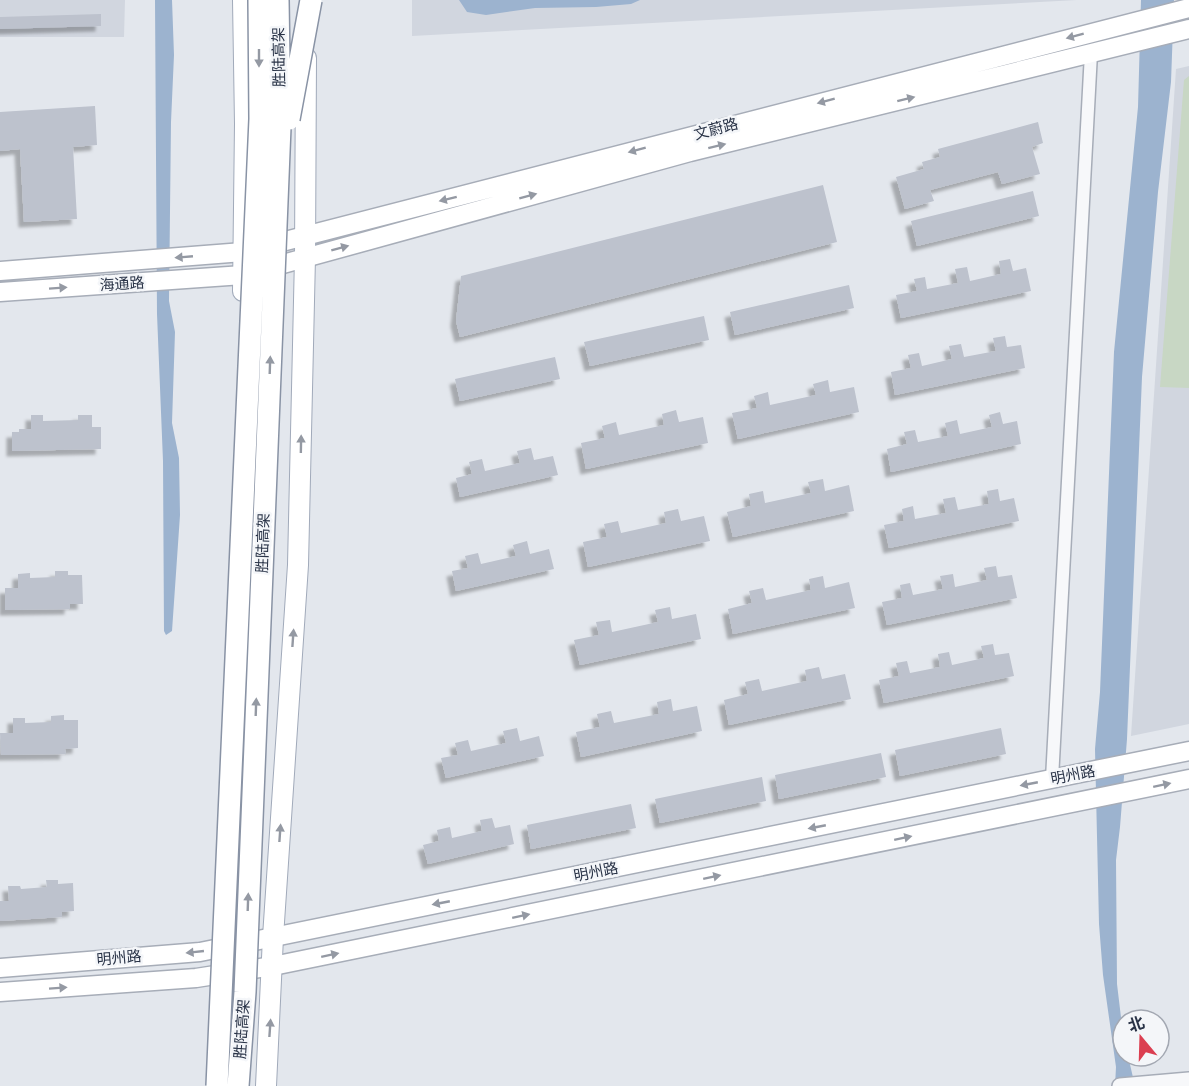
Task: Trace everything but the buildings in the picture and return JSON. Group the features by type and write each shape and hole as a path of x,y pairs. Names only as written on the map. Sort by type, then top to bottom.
{"highway":[{"name":"胜陆高架","path":"217,1086 259,131 259,0"},
{"name":"胜陆高架","path":"238,1086 245,992 280,127 278,0"},
{"path":"278,181 309,0"}],"main road":[{"path":"223,1086 230,977 243,275 245,124 243,0"},
{"path":"266,1086 273,937 298,565 309,0"},
{"name":"文蔚路","path":"243,252 1189,8"},
{"name":"文蔚路","path":"243,275 690,152 1189,29"},
{"name":"海通路","path":"0,271 243,252"},
{"name":"海通路","path":"0,292 243,275"},
{"name":"明州路","path":"0,968 200,952 1189,751"},
{"name":"明州路","path":"0,992 195,978 273,966 1189,779"}],"street":[{"path":"1052,779 1091,53"},
{"path":"1120,1086 1189,1080"}],"shaded area":[{"path":"0,0 125,0 124,37 0,37"},
{"path":"412,0 1077,0 412,36"},
{"path":"1189,66 1189,724 1131,736 1176,69"}],"green space":[{"path":"1189,76 1189,388 1160,387 1184,80"}],"water":[{"path":"155,0 172,0 174,55 169,301 175,332 172,423 179,458 180,515 172,631 166,635 164,631 163,461 157,314"},
{"path":"459,0 640,0 631,4 535,8 486,15 467,12"},
{"path":"1141,0 1174,0 1171,82 1158,192 1142,377 1127,739 1116,860 1117,984 1120,1008 1111,1008 1111,1032 1099,924 1095,749 1100,692 1114,352 1138,107"},
{"path":"1116,1068 1131,1068 1135,1086 1115,1086"}]}
